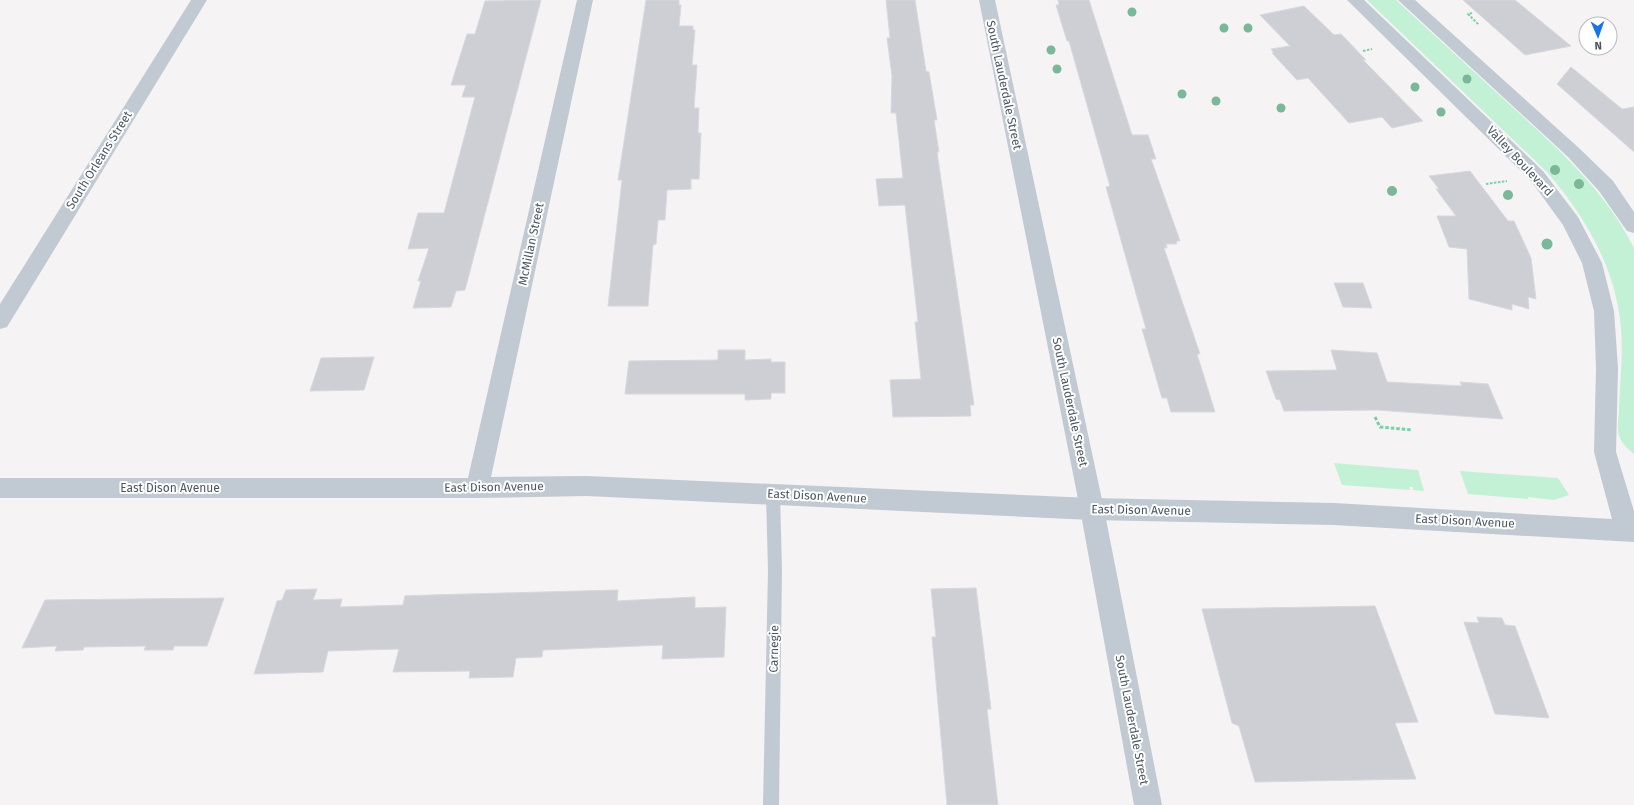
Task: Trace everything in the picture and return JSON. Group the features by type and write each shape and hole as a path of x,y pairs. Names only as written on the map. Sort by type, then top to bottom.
{"street":[{"name":"South Orleans Street","path":"0,321 199,0"},
{"name":"McMillan Street","path":"477,488 585,0"},
{"name":"South Lauderdale Street","path":"987,0 1092,509 1148,805"},
{"name":"Valley Boulevard","path":"1355,0 1537,176 1571,222 1592,263 1604,311 1607,368 1605,452 1631,531"},
{"path":"1406,0 1574,153 1606,186 1634,226"},
{"name":"East Dison Avenue","path":"0,488 477,488 587,486 1092,509 1334,514 1631,531"}],"lane":[{"name":"Carnegie","path":"771,805 775,570 773,494"}],"path":[{"path":"1472,14 1468,14 1479,25"},
{"path":"1375,417 1380,427 1412,430"}],"green space":[{"path":"1367,0 1396,0 1528,121 1579,171 1609,207 1622,227 1634,248 1634,454 1623,443 1618,431 1622,341 1616,298 1611,278 1603,259 1584,222 1573,205 1547,172"},
{"path":"1334,463 1418,470 1424,491 1413,490 1413,487 1409,487 1410,490 1342,485"},
{"path":"1460,471 1558,478 1569,495 1554,500 1468,494"}],"building":[{"path":"541,0 465,290 456,291 451,307 413,308 421,281 418,281 429,248 408,249 418,213 444,213 475,97 462,97 466,85 451,85 467,34 475,34 485,1"},
{"path":"646,0 679,0 679,5 681,5 679,26 693,26 693,30 695,30 692,65 697,65 694,108 699,108 698,133 701,133 699,179 691,179 691,189 667,190 665,220 658,220 656,244 653,245 648,306 608,306 622,180 618,180"},
{"path":"886,0 915,0 926,71 929,72 937,120 934,120 939,152 937,152 974,405 970,405 971,416 893,417 890,380 921,379 915,322 918,322 905,205 879,206 876,179 903,178 896,113 891,113 892,76 887,38 890,38"},
{"path":"1058,0 1089,0 1132,135 1148,135 1156,159 1151,159 1180,241 1176,241 1177,244 1166,244 1167,248 1164,248 1200,354 1197,354 1215,412 1171,412 1167,398 1162,398 1142,329 1146,329 1106,187 1110,186 1069,41 1067,41 1056,5 1059,5"},
{"path":"1463,0 1515,0 1571,46 1525,55"},
{"path":"1304,6 1334,35 1341,34 1366,60 1363,60 1423,121 1392,128 1382,117 1349,123 1308,78 1297,80 1272,53 1274,53 1271,49 1290,46 1260,15"},
{"path":"1571,67 1622,109 1634,107 1634,152 1557,84"},
{"path":"1470,171 1508,221 1514,221 1531,258 1536,299 1528,297 1529,309 1512,304 1512,310 1469,299 1467,249 1449,247 1437,216 1456,216 1436,189 1439,189 1429,176"},
{"path":"1334,283 1363,283 1372,308 1343,307"},
{"path":"718,350 745,350 745,360 771,359 771,362 785,362 785,393 771,393 771,399 745,400 745,394 625,394 629,361 718,360"},
{"path":"1331,350 1377,353 1387,382 1462,386 1460,382 1488,384 1503,419 1377,410 1284,411 1280,400 1276,399 1266,371 1337,370"},
{"path":"374,357 364,390 310,391 321,358"},
{"path":"976,588 991,709 987,709 998,805 947,805 932,637 936,637 931,589"},
{"path":"317,589 313,600 342,599 340,607 403,605 405,596 429,595 618,590 617,601 695,597 695,608 726,607 724,657 662,659 663,645 543,650 542,657 516,658 513,677 469,678 470,671 393,672 399,649 328,651 323,672 254,674 277,601 282,600 286,590"},
{"path":"224,598 207,646 174,646 173,650 144,650 146,646 84,647 83,650 55,651 57,646 22,648 45,600"},
{"path":"1375,606 1418,722 1395,723 1416,779 1255,782 1239,726 1232,723 1202,609"},
{"path":"1477,617 1502,618 1505,625 1515,626 1549,718 1495,714 1464,622 1479,623"}]}
